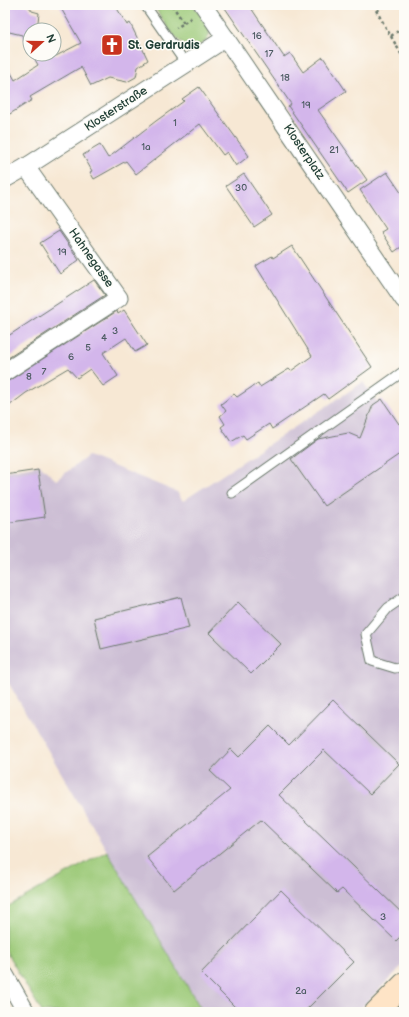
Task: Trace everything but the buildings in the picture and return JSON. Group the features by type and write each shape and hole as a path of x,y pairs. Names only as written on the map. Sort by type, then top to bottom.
{"street":[{"name":"Klosterplatz","path":"204,5 404,300"},
{"name":"Klosterstraße","path":"5,179 226,38"},
{"name":"Hahnegasse","path":"5,372 119,298 26,167"},
{"path":"5,976 26,1012"},
{"path":"376,1012 404,984"}],"lane":[{"path":"145,5 186,64"},
{"path":"232,493 404,371"},
{"path":"404,597 388,608 366,634 372,661 395,668 404,666"}],"path":[{"path":"166,36 184,23 172,5"},
{"path":"373,5 404,59"},
{"path":"377,11 385,5"},
{"path":"391,36 404,27"}],"shaded area":[{"path":"363,382 404,440 404,964 357,1012 200,1012 201,1008 5,677 5,471 40,465 56,480 88,456 177,492 183,501"}],"green space":[{"path":"153,5 193,5 209,28 208,37 202,44 197,46 188,46 184,44 171,32"},
{"path":"107,851 201,1009 200,1012 42,1012 5,950 5,908"}],"place":[{"name":"St. Gerdrudis","path":"112,45"}]}
